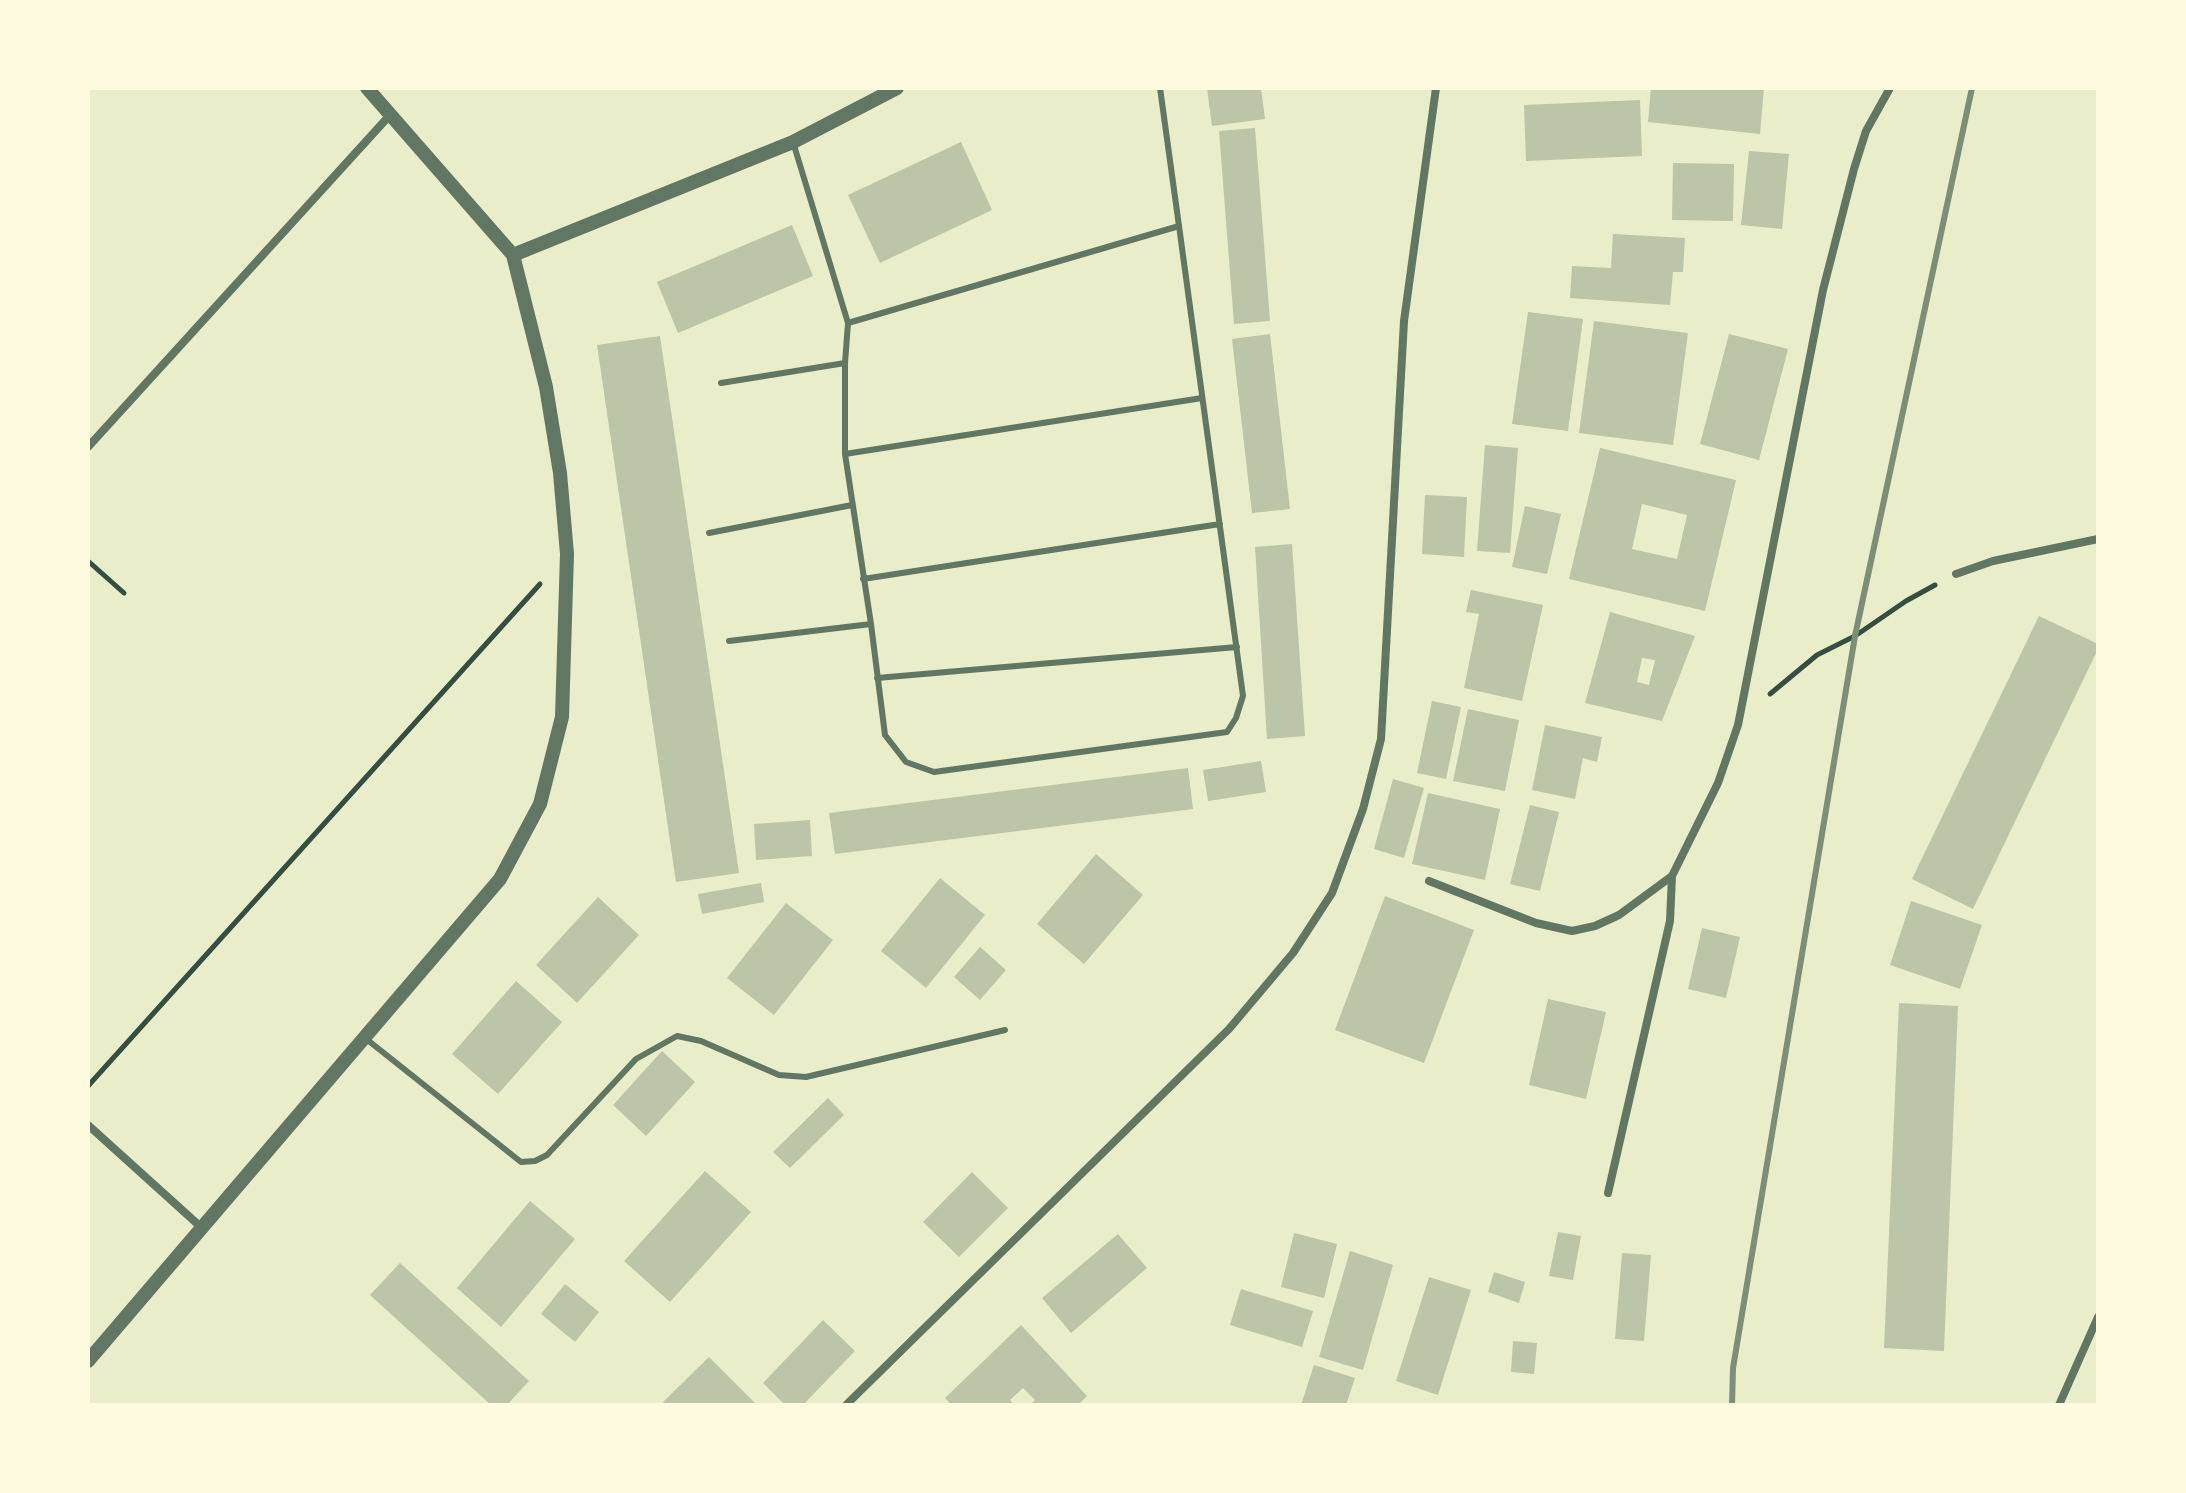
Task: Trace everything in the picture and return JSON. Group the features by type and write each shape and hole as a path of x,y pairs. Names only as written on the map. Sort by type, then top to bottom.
{"street":[{"path":"88,1361 500,879 540,804 562,717 567,554 560,473 546,387 513,255 367,88"},
{"path":"513,255 793,142 897,88"},
{"path":"846,1405 1229,1029 1293,953 1332,893 1363,809 1381,739 1404,321 1436,88"},
{"path":"1608,1193 1670,921 1672,876 1718,783 1738,725 1823,290 1866,131 1890,88"},
{"path":"88,447 390,115"},
{"path":"1956,574 1993,561 2098,539"},
{"path":"1429,881 1536,923 1572,931 1595,926 1619,915 1672,876"},
{"path":"88,1125 203,1229"},
{"path":"2059,1405 2098,1317"}],"lane":[{"path":"793,142 848,323 845,454 885,735 906,762 934,772 1227,732 1236,718 1243,696 1160,88"},
{"path":"848,323 1179,226"},
{"path":"721,383 845,363"},
{"path":"845,454 1202,398"},
{"path":"709,533 852,505"},
{"path":"863,579 1220,524"},
{"path":"729,641 871,624"},
{"path":"877,678 1237,647"},
{"path":"365,1038 521,1162 535,1161 547,1155 636,1059 677,1036 701,1041 779,1075 806,1077 1005,1030"}],"path":[{"path":"88,1086 567,554"},
{"path":"88,561 124,593"},
{"path":"1738,725 1779,685 1817,655 1855,636 1906,601 1956,574"}],"building":[{"path":"1207,88 1261,88 1265,119 1212,126"},
{"path":"1651,88 1764,88 1760,134 1648,122"},
{"path":"1640,100 1642,156 1526,161 1524,105"},
{"path":"1255,128 1270,321 1234,324 1219,131"},
{"path":"961,142 992,210 880,263 848,195"},
{"path":"1749,151 1789,154 1782,229 1741,225"},
{"path":"1673,163 1734,164 1733,221 1672,220"},
{"path":"792,225 813,276 678,333 657,282"},
{"path":"1613,234 1685,238 1683,272 1673,272 1670,305 1570,298 1572,266 1611,268"},
{"path":"1528,312 1583,319 1568,431 1512,424"},
{"path":"1594,321 1688,333 1673,445 1579,433"},
{"path":"1270,334 1290,509 1252,513 1232,339"},
{"path":"1729,334 1788,349 1759,460 1700,444"},
{"path":"660,336 739,873 676,882 597,345"},
{"path":"1485,445 1518,448 1510,553 1477,551"},
{"path":"1600,448 1736,480 1705,611 1569,579","holes":["1642,504 1687,515 1677,559 1632,549"]},
{"path":"1425,495 1467,497 1464,557 1422,554"},
{"path":"1525,506 1561,514 1547,574 1512,567"},
{"path":"1292,544 1305,736 1267,739 1255,547"},
{"path":"1471,590 1543,605 1522,701 1464,688 1479,614 1466,612"},
{"path":"1610,612 1695,636 1662,721 1585,703","holes":["1642,658 1655,660 1649,685 1637,682"]},
{"path":"2039,616 2098,644 2098,649 1973,909 1912,879"},
{"path":"1432,701 1461,707 1446,779 1417,773"},
{"path":"1468,709 1519,720 1505,791 1453,781"},
{"path":"1545,725 1602,737 1597,762 1583,758 1575,799 1532,790"},
{"path":"1261,761 1266,792 1208,801 1203,770"},
{"path":"1188,768 1193,809 835,854 829,813"},
{"path":"1393,779 1424,788 1404,858 1374,849"},
{"path":"1428,793 1500,809 1485,880 1412,864"},
{"path":"1530,805 1559,812 1540,891 1510,884"},
{"path":"810,820 812,856 756,860 754,824"},
{"path":"1096,854 1143,895 1084,964 1037,924"},
{"path":"940,878 985,915 926,988 881,951"},
{"path":"761,883 764,902 702,914 698,894"},
{"path":"1385,896 1474,930 1424,1063 1335,1030"},
{"path":"598,897 639,935 577,1003 536,965"},
{"path":"1911,901 1982,925 1960,989 1890,965"},
{"path":"786,903 833,940 774,1015 727,978"},
{"path":"1702,928 1740,937 1726,998 1688,989"},
{"path":"980,947 1006,970 980,1000 954,977"},
{"path":"516,981 562,1022 498,1094 452,1054"},
{"path":"1548,999 1606,1012 1586,1099 1529,1085"},
{"path":"1899,1003 1958,1006 1944,1351 1884,1348"},
{"path":"662,1051 695,1082 646,1136 613,1105"},
{"path":"828,1098 844,1115 790,1168 773,1152"},
{"path":"705,1171 751,1212 670,1302 624,1261"},
{"path":"972,1172 1008,1208 959,1257 923,1222"},
{"path":"530,1201 575,1239 501,1327 457,1288"},
{"path":"1558,1232 1581,1236 1573,1280 1549,1276"},
{"path":"1294,1233 1337,1244 1324,1298 1281,1287"},
{"path":"1118,1234 1147,1268 1071,1333 1042,1298"},
{"path":"1350,1251 1393,1265 1363,1370 1319,1357"},
{"path":"1622,1253 1651,1255 1644,1341 1615,1339"},
{"path":"400,1263 529,1381 507,1405 491,1405 370,1295"},
{"path":"1494,1272 1525,1282 1519,1303 1488,1292"},
{"path":"1429,1277 1471,1290 1438,1395 1396,1381"},
{"path":"565,1284 599,1312 575,1342 541,1314"},
{"path":"1241,1289 1313,1311 1302,1347 1230,1325"},
{"path":"823,1320 855,1351 803,1405 785,1405 763,1383"},
{"path":"1021,1325 1087,1396 1078,1405 1030,1405 1035,1400 1023,1388 1010,1400 1014,1405 952,1405 945,1398"},
{"path":"1513,1341 1537,1343 1534,1374 1511,1372"},
{"path":"709,1357 757,1405 666,1405 663,1402"},
{"path":"1314,1365 1355,1378 1346,1405 1301,1405"}],"railway":[{"path":"1732,1405 1733,1368 1855,636 1972,88"}]}
